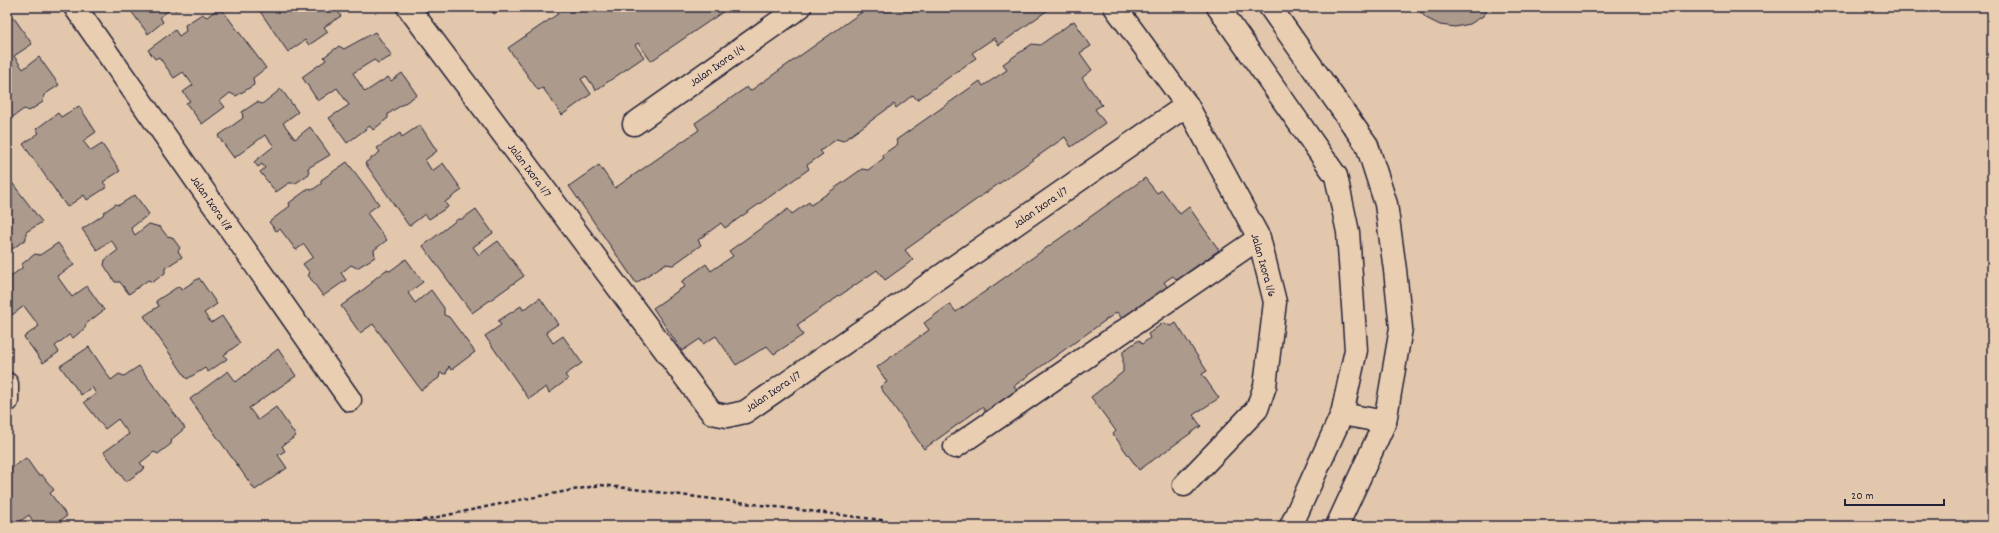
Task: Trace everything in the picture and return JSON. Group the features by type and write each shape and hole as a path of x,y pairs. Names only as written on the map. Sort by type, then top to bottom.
{"street":[{"name":"Jalan Ixora 1/8","path":"75,7 350,400"},
{"name":"Jalan Ixora 1/7","path":"408,7 712,412 727,416 744,412 1187,105"},
{"name":"Jalan Ixora 1/4","path":"634,124 800,7"},
{"name":"Jalan Ixora 1/6","path":"1115,7 1187,105 1259,238 1275,302 1265,386 1257,409 1184,484"},
{"path":"1218,7 1336,176 1348,232 1356,350 1342,414 1291,526"},
{"path":"1270,7 1367,145 1386,204 1401,328 1385,422 1337,526"},
{"path":"956,447 1259,238"},
{"path":"7,384 7,401"},
{"path":"1342,414 1385,422"}],"path":[{"path":"395,526 519,500 601,485 881,520 900,526"}],"building":[{"path":"128,7 181,7 176,10 171,9 160,17 163,22 148,34"},
{"path":"220,7 266,68 253,78 254,85 236,96 230,93 220,101 225,107 202,124 186,103 190,101 183,92 193,85 183,72 174,78 159,57 155,59 148,50 175,30 179,36 186,31 185,25 202,14 207,17"},
{"path":"257,7 335,7 341,16 324,27 328,32 309,45 305,40 288,52"},
{"path":"489,7 503,7 494,14"},
{"path":"568,7 730,7 651,61 638,43 635,45 644,57 596,90 586,76 581,79 591,94 562,115 543,88 538,90 508,48"},
{"path":"858,7 1052,7 999,45 994,38 972,53 976,58 917,100 913,95 896,108 894,104 843,141 837,139 820,151 823,154 807,165 809,169 725,228 721,223 698,240 701,245 673,265 665,264 636,283 569,186 599,165 615,188 699,130 695,123 747,87 750,91 862,12"},
{"path":"1416,7 1489,7 1483,16 1470,24 1455,27 1440,25 1426,18"},
{"path":"14,18 32,44 14,56 23,69 39,57 59,85 44,95 43,102 29,111 24,109 7,121 7,23"},
{"path":"1074,21 1091,46 1080,53 1092,70 1082,78 1102,105 1095,109 1105,123 1071,147 1065,137 905,250 913,260 885,280 877,270 797,325 803,335 774,354 767,346 736,365 716,336 703,344 700,339 682,351 653,308 685,286 681,282 706,264 711,271 733,256 729,251 788,209 792,214 809,202 811,205 862,169 868,170 884,158 882,155 898,144 896,140 980,81 983,86 1007,70 1003,64 1032,44 1040,45"},
{"path":"375,32 392,56 378,63 374,60 353,73 365,92 388,77 391,81 402,73 417,95 388,114 388,118 373,130 370,126 347,143 329,118 349,105 337,88 318,101 302,77 326,60 324,57 339,46 344,49"},
{"path":"281,89 298,112 283,123 295,139 310,127 330,155 308,168 309,174 296,183 289,183 276,192 260,172 265,168 262,164 258,167 254,162 274,146 265,135 234,158 218,136 243,118 242,112 257,102 262,104"},
{"path":"79,106 96,132 83,141 91,151 102,144 120,171 103,182 107,187 87,200 84,195 67,207 23,144 39,133 36,129 58,113 61,117"},
{"path":"420,125 437,151 425,160 432,171 443,163 462,190 445,202 448,207 429,219 425,214 409,226 365,163 380,152 377,148 400,133 402,137"},
{"path":"347,162 379,204 367,213 387,240 374,250 375,257 357,268 351,265 341,273 346,280 323,296 308,275 310,273 303,264 313,257 304,244 296,250 280,229 276,231 269,222 290,206 289,203 308,189 312,190 321,184 321,180"},
{"path":"7,176 42,222 26,232 26,239 11,250 7,248"},
{"path":"1145,178 1157,193 1162,190 1180,214 1189,207 1219,250 1177,280 1173,276 1164,282 1168,288 1123,320 1117,312 1014,386 1017,390 986,412 982,407 924,449 880,387 887,382 877,367 929,330 924,323 950,304 956,312"},
{"path":"135,195 149,214 131,228 135,235 149,224 160,227 167,236 172,237 180,248 178,251 182,257 165,268 165,273 153,282 148,280 129,294 120,282 115,282 104,265 105,260 118,250 111,240 97,250 82,229 116,204 119,205"},
{"path":"476,209 493,233 473,247 479,255 498,241 524,276 472,313 423,246 458,219 462,219"},
{"path":"58,243 74,265 57,276 72,297 87,286 104,310 86,324 85,328 73,338 69,335 55,346 59,352 43,363 24,337 39,326 24,306 12,315 7,308 7,279 22,268 22,264 35,254 40,255"},
{"path":"406,259 423,282 408,293 415,303 431,290 444,308 444,315 449,317 475,352 451,370 449,366 446,374 440,373 439,378 421,390 373,324 360,333 341,306 372,283 372,281 386,270 390,271"},
{"path":"199,278 217,304 204,313 211,323 222,316 240,343 224,355 227,359 208,372 205,368 187,379 144,316 159,306 156,301 179,286 181,290"},
{"path":"540,298 558,324 546,332 553,343 563,336 582,363 565,375 568,379 549,393 546,387 529,399 485,336 501,325 498,321 521,306 523,310"},
{"path":"1163,323 1171,326 1176,323 1207,371 1202,374 1219,398 1193,415 1201,426 1139,470 1113,434 1116,431 1091,397 1123,372 1123,351 1139,340 1142,344 1150,338 1148,334"},
{"path":"89,347 111,380 119,374 124,376 139,366 185,428 172,439 171,444 158,454 154,452 140,463 145,468 126,482 104,452 129,434 118,419 105,429 84,402 96,394 92,387 81,395 60,366"},
{"path":"278,349 296,376 249,408 258,420 276,407 296,436 282,446 285,451 278,455 287,468 255,490 190,399 228,371 236,382"},
{"path":"26,458 38,475 42,475 54,490 50,493 67,516 52,526 36,526 29,515 13,526 7,526 7,489 9,487 7,471"}]}
